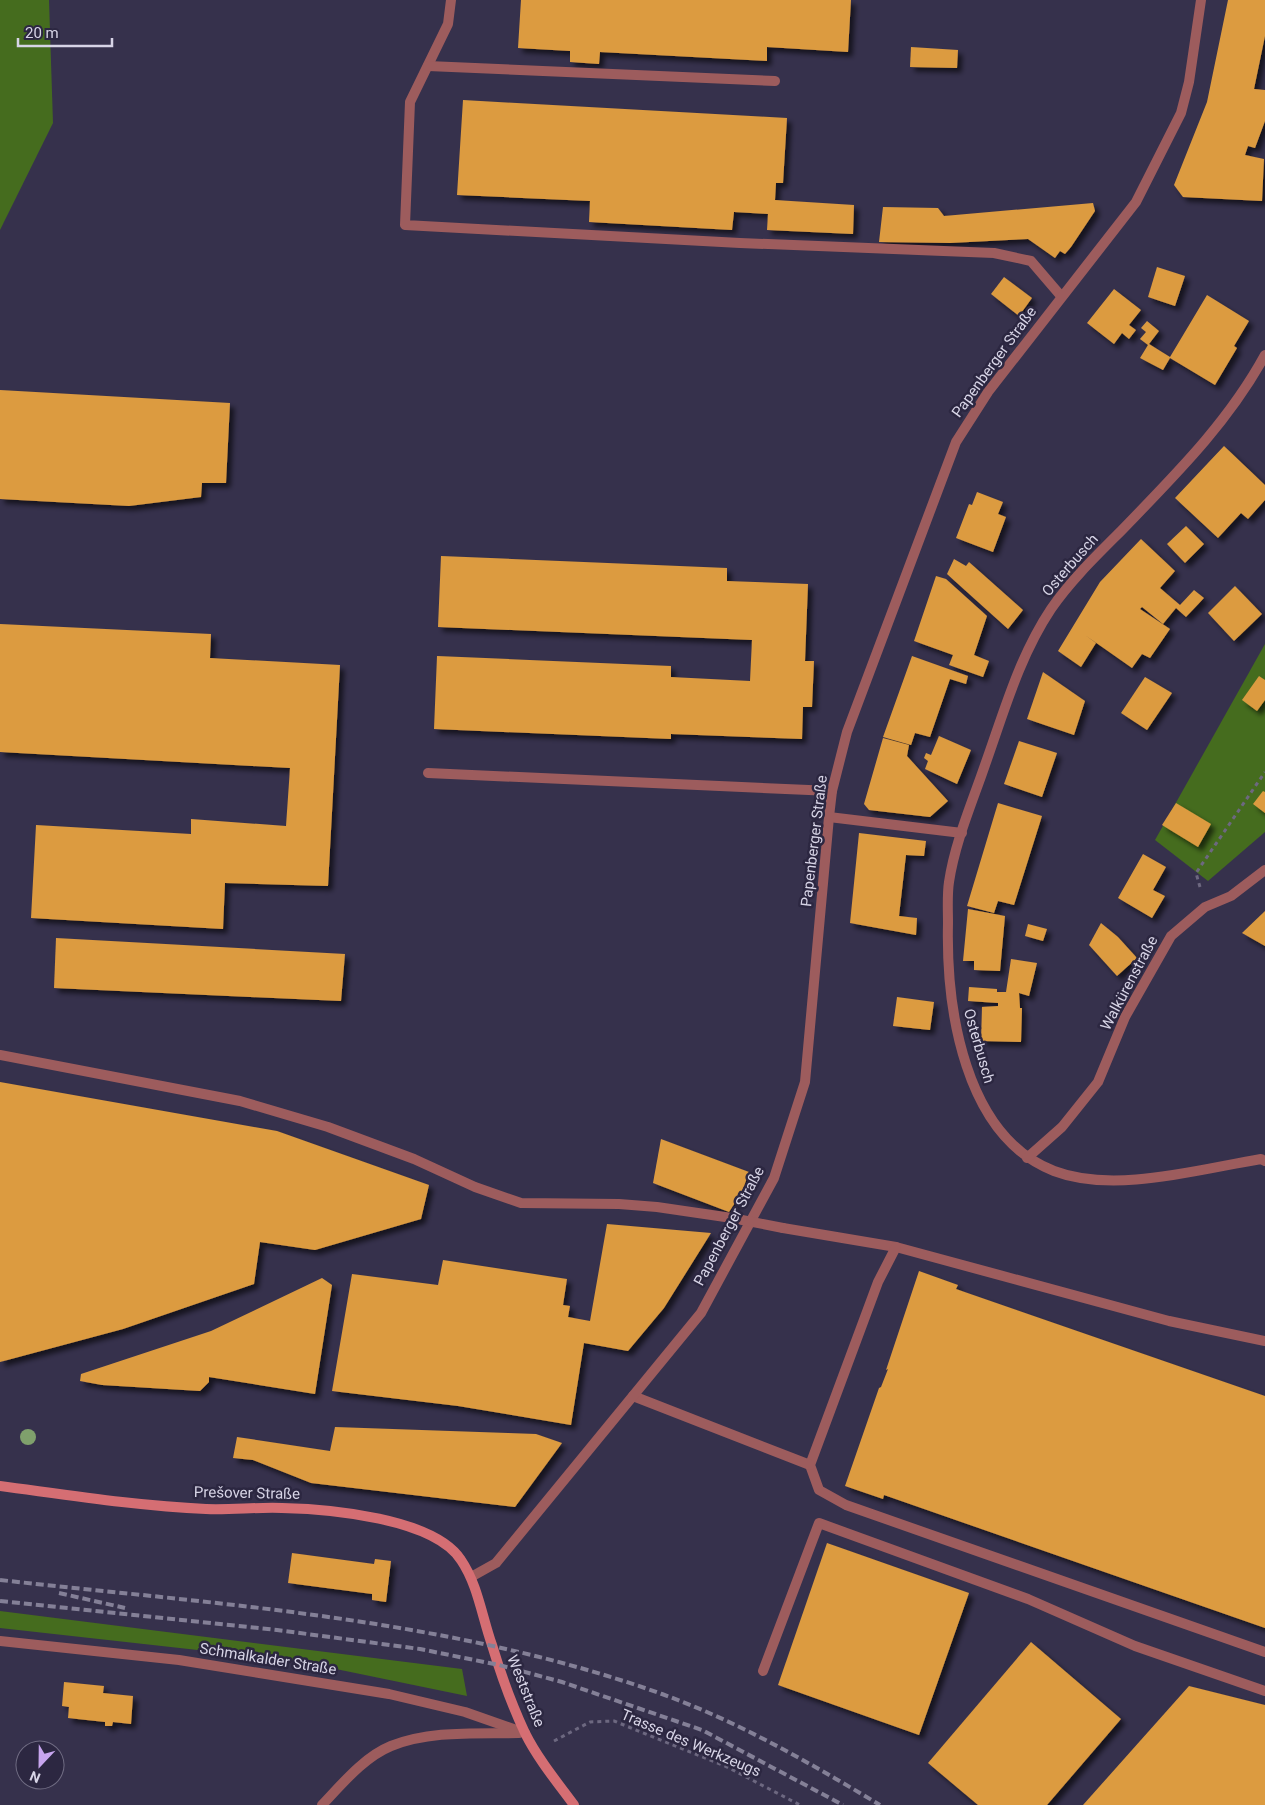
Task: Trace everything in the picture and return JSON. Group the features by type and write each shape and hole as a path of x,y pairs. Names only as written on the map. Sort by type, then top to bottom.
{"street":[{"path":"451,0 448,24 410,102 405,225 740,243 994,253 1031,261 1061,296"},
{"name":"Papenberger Straße","path":"470,1577 496,1563 701,1313 774,1178 805,1082 832,791 847,732 956,442 988,392 1136,202 1168,142 1182,113 1189,82 1201,0"},
{"path":"428,66 774,81"},
{"name":"Osterbusch","path":"1265,355 1236,402 1201,447 1100,552 1052,608 1021,662 962,833 949,883 947,948 954,1019 975,1089 998,1129 1027,1158 1055,1171 1084,1179 1136,1179 1196,1172 1265,1160"},
{"path":"428,773 832,791"},
{"path":"829,817 962,833"},
{"name":"Walkürenstraße","path":"1027,1158 1062,1127 1098,1082 1125,1017 1171,936 1205,907 1231,896 1265,870"},
{"path":"0,1055 240,1101 328,1127 414,1159 475,1187 522,1203 618,1204 657,1207 732,1218 896,1247 1159,1319 1265,1340"},
{"path":"896,1247 878,1282 810,1465 819,1490 846,1505 1265,1652"},
{"path":"633,1396 810,1465"},
{"name":"Prešover Straße","path":"0,1486 207,1509 282,1508 356,1515 422,1531 446,1542 461,1559 470,1577"},
{"path":"763,1671 819,1523 1028,1599 1135,1646 1265,1691"},
{"name":"Weststraße","path":"470,1577 494,1651 525,1733 574,1805"},
{"name":"Schmalkalder Straße","path":"0,1641 179,1660 390,1694 465,1712 525,1733"},
{"path":"322,1805 359,1767 390,1746 431,1735 525,1733"}],"path":[{"path":"1205,907 1196,873 1265,772"},
{"name":"Trasse des Werkzeugs","path":"571,1732 590,1722 614,1721 727,1768 800,1805"}],"green space":[{"path":"0,0 49,0 53,123 0,230"},
{"path":"1265,644 1265,832 1208,881 1155,840"},
{"path":"0,1611 462,1669 467,1696 297,1661 0,1628"}],"building":[{"path":"521,0 851,0 848,52 767,47 767,61 600,52 599,64 570,62 570,51 518,48"},
{"path":"1228,0 1265,0 1265,36 1254,89 1265,90 1265,121 1255,148 1248,146 1245,155 1264,159 1262,201 1183,197 1174,185 1207,102"},
{"path":"911,47 958,50 957,68 910,67"},
{"path":"463,100 787,118 783,183 776,183 775,200 854,205 853,234 767,230 768,214 734,212 732,230 589,222 590,201 457,195"},
{"path":"1093,203 1095,211 1071,247 1065,254 1060,251 1055,258 1028,239 950,243 879,242 883,207 938,208 944,216"},
{"path":"1157,267 1185,276 1175,306 1148,297"},
{"path":"1004,277 1032,298 1019,316 991,294"},
{"path":"1114,289 1141,310 1129,325 1136,330 1129,339 1122,333 1114,344 1087,323"},
{"path":"1207,295 1249,321 1234,346 1237,348 1215,385 1170,358 1163,370 1140,358 1148,345 1140,339 1146,332 1141,328 1147,321 1159,331 1149,344 1170,357"},
{"path":"0,390 230,403 226,483 202,483 201,497 129,506 0,499"},
{"path":"1224,446 1265,485 1265,500 1248,519 1241,513 1218,538 1175,498"},
{"path":"977,492 1003,502 998,514 1006,517 993,552 956,538 969,504 972,505"},
{"path":"1186,526 1204,544 1185,563 1167,544"},
{"path":"1141,539 1175,571 1160,588 1180,605 1194,590 1204,598 1186,617 1176,608 1163,624 1142,607 1140,609 1170,629 1150,658 1142,654 1132,668 1085,635 1096,643 1081,667 1058,651 1100,582"},
{"path":"441,556 727,568 727,581 808,584 805,661 814,661 812,707 803,707 802,739 671,734 671,739 434,729 437,656 671,666 671,677 750,681 752,640 438,627"},
{"path":"954,559 966,566 969,562 1023,610 1008,629 947,574"},
{"path":"936,576 946,579 987,616 974,655 989,661 983,677 949,665 953,655 914,641"},
{"path":"1235,586 1262,614 1234,641 1208,613"},
{"path":"0,624 211,634 210,658 340,665 328,886 225,883 223,929 31,918 36,825 191,834 191,819 286,826 290,768 0,752"},
{"path":"912,656 968,676 966,684 950,679 930,737 915,733 911,745 883,737"},
{"path":"1043,672 1085,701 1074,735 1027,719"},
{"path":"1259,676 1265,680 1265,700 1257,711 1242,700"},
{"path":"1145,677 1172,693 1147,730 1121,713"},
{"path":"939,736 971,750 957,784 925,769 928,761 924,758 926,753 931,755"},
{"path":"883,738 909,745 907,756 948,801 930,817 869,810 864,804"},
{"path":"1019,741 1057,753 1042,797 1004,784"},
{"path":"1263,791 1265,792 1265,813 1253,804"},
{"path":"998,803 1042,816 1014,905 998,901 994,913 967,906"},
{"path":"1176,803 1211,824 1198,847 1162,825"},
{"path":"859,833 926,841 924,856 906,855 899,916 917,918 916,935 850,923"},
{"path":"1143,854 1166,867 1153,890 1165,896 1152,918 1118,898"},
{"path":"968,909 1005,916 1000,971 974,970 974,961 963,961"},
{"path":"1265,911 1265,946 1242,933"},
{"path":"1101,923 1118,937 1137,958 1117,976 1089,945"},
{"path":"1028,924 1047,929 1043,941 1025,936"},
{"path":"56,938 345,954 341,1001 54,988"},
{"path":"1011,959 1037,963 1029,996 1019,993 1020,1008 1022,1008 1021,1042 981,1041 982,1007 998,1006 998,1003 968,1001 969,987 997,989 997,992 1006,992"},
{"path":"897,997 934,1002 930,1030 893,1026"},
{"path":"0,1082 277,1131 429,1185 421,1219 315,1250 260,1242 254,1284 123,1329 0,1362"},
{"path":"661,1139 749,1172 742,1192 729,1212 653,1183"},
{"path":"607,1224 711,1233 664,1308 628,1351 584,1343 571,1425 458,1406 332,1391 352,1274 438,1285 443,1260 567,1279 563,1305 570,1306 568,1317 590,1321"},
{"path":"919,1271 958,1285 956,1289 1265,1396 1265,1628 884,1495 883,1499 845,1486 879,1388 888,1369 886,1370"},
{"path":"322,1278 332,1285 315,1394 209,1377 209,1382 200,1391 102,1385 80,1381 81,1374 211,1331"},
{"path":"335,1427 536,1434 562,1443 515,1507 311,1483 253,1460 233,1458 237,1437 330,1451"},
{"path":"827,1543 969,1593 919,1735 778,1685"},
{"path":"292,1553 374,1564 375,1559 391,1561 386,1602 372,1600 372,1594 288,1583"},
{"path":"1031,1642 1121,1719 1047,1805 978,1805 928,1763"},
{"path":"64,1682 104,1686 103,1693 133,1696 131,1724 113,1722 112,1726 105,1726 105,1722 68,1718 69,1707 62,1706"},
{"path":"1189,1686 1265,1705 1265,1805 1083,1805"}],"railway":[{"path":"0,1580 335,1618 418,1631 582,1668 662,1694 719,1717 801,1759 880,1805"},
{"path":"59,1593 125,1608"},
{"path":"0,1601 277,1630 420,1649 499,1665 562,1682 702,1730 843,1805"}]}
